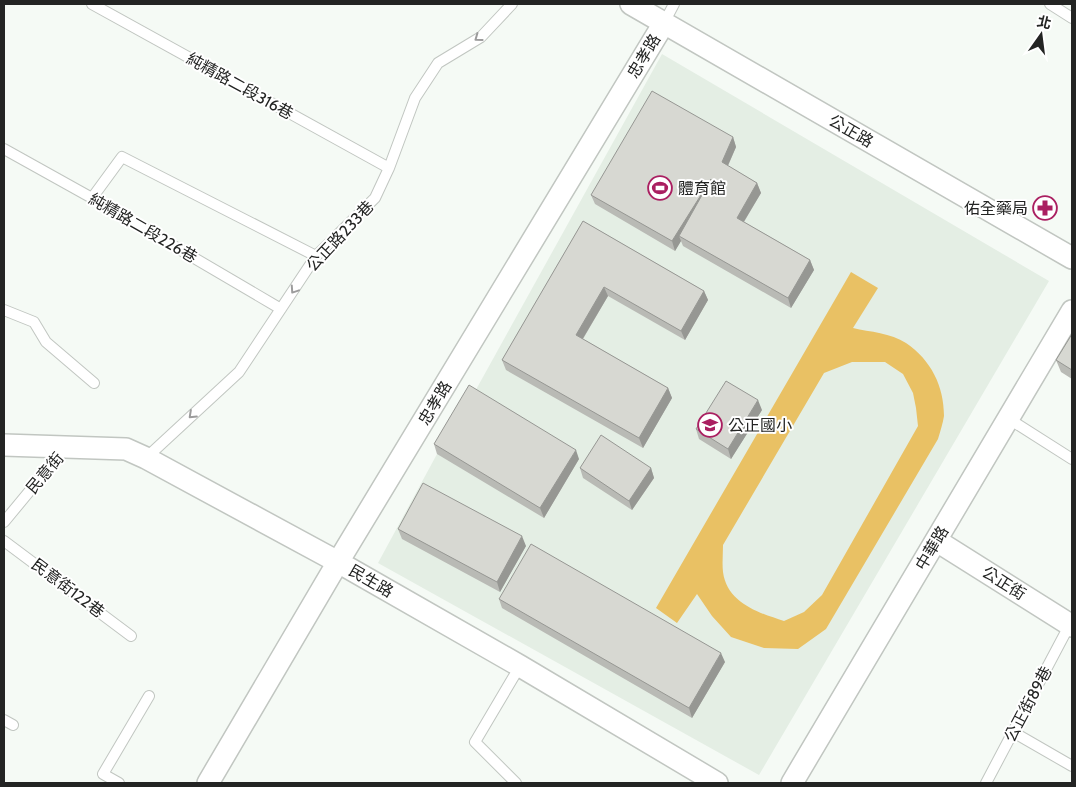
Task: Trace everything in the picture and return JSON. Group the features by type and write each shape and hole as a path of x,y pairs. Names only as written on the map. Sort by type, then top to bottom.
{"street":[{"name":"公正路","path":"631,4 1072,258"},
{"name":"忠孝路","path":"208,783 338,562 664,23"},
{"name":"中華路","path":"792,783 1072,311"},
{"name":"民生路","path":"4,445 126,449 146,458 338,562 520,666 717,783"},
{"name":"公正街","path":"936,541 1071,625"}],"lane":[{"name":"純精路二段316巷","path":"92,4 389,168"},
{"name":"公正路233巷","path":"146,458 239,372 316,256 375,198 389,168 415,98 438,63 481,37 512,4"},
{"path":"664,23 674,4"},
{"path":"1050,4 1072,18"},
{"name":"純精路二段226巷","path":"4,149 92,198 280,309"},
{"path":"92,198 122,157 316,256"},
{"path":"4,310 34,322 46,342 94,383"},
{"path":"1009,419 1072,459"},
{"name":"民意街","path":"4,522 67,447"},
{"name":"民意街122巷","path":"4,541 131,636"},
{"name":"公正街89巷","path":"986,783 1071,625"},
{"path":"516,783 475,742 520,666"},
{"path":"119,783 103,774 149,696"},
{"path":"1013,732 1072,766"}],"shaded area":[{"name":"公正國小","path":"662,54 1049,281 759,775 378,563 437,454 473,395"},
{"path":"851,272 878,288 853,328 894,337 915,350 929,366 939,384 944,416 938,439 826,629 798,649 764,648 731,637 712,616 697,594 677,623 656,608","holes":["852,362 885,362 903,374 913,393 918,426 822,595 804,612 784,621 755,610 737,599 726,583 723,572 723,545 824,373"]}],"building":[{"path":"652,91 733,137 722,162 757,183 737,218 810,260 788,298 679,236 711,179 672,241 591,195"},
{"path":"583,221 704,291 681,331 604,287 576,335 668,388 639,438 502,360"},
{"path":"1072,334 1072,370 1056,360"},
{"path":"726,381 758,400 728,449 696,429"},
{"path":"469,385 576,450 540,508 434,444"},
{"path":"601,435 651,468 629,501 580,468"},
{"path":"423,483 522,536 497,582 398,529"},
{"path":"531,544 721,653 689,708 499,599"}],"place":[{"name":"體育館","path":"660,188"},
{"name":"佑全藥局","path":"1045,208"},
{"name":"公正國小","path":"710,425"}]}
